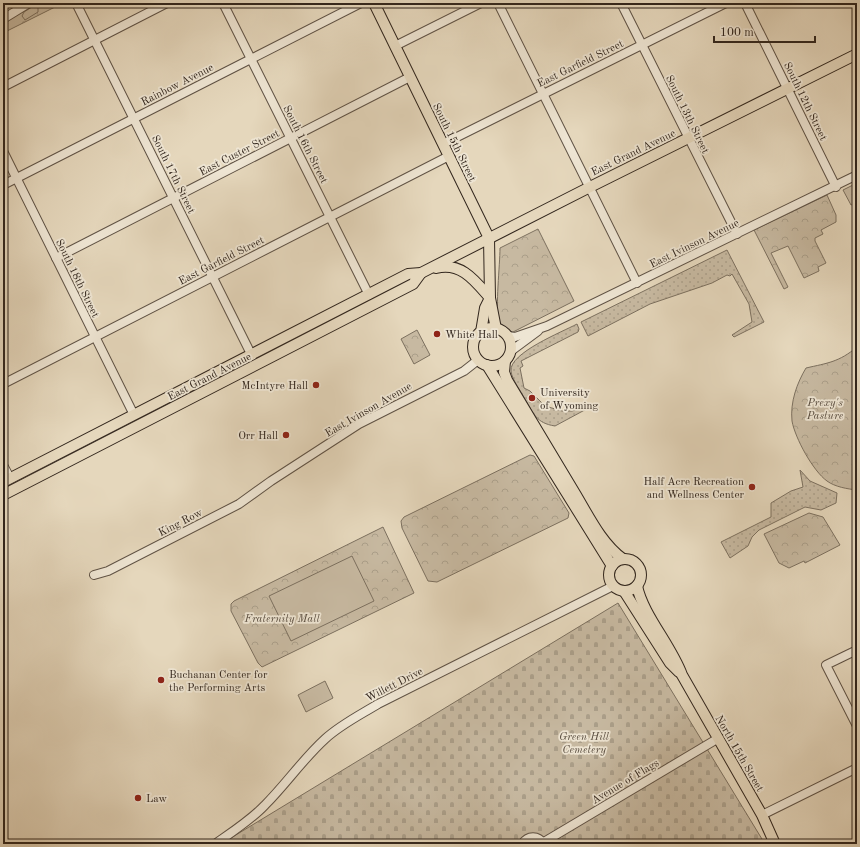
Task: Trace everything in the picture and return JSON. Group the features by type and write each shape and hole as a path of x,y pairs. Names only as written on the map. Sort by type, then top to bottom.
{"main road":[{"name":"South 15th Street","path":"374,3 489,238 490,298 496,329"},
{"name":"East Grand Avenue","path":"6,480 134,414 252,356 408,274 421,273 857,54"},
{"path":"421,273 441,267 456,268 472,278 490,298"},
{"name":"East Grand Avenue","path":"3,495 413,284 421,273"},
{"name":"South 15th Street","path":"490,298 485,308 481,332 474,343 474,352 540,443"},
{"path":"481,332 496,329 508,336 510,342 510,352 505,361 504,372 507,380 540,443 612,566"},
{"path":"483,363 499,365 505,361"},
{"name":"North 15th Street","path":"540,443 594,524 614,551 623,559 632,560 640,568 641,576 637,586 642,601 676,659 682,675 717,739 762,815 775,844"},
{"path":"623,559 617,560 612,566 609,577 613,586 624,591 637,586"},
{"name":"North 15th Street","path":"624,591 670,663 682,675"}],"street":[{"path":"3,19 29,3"},
{"name":"South 17th Street","path":"76,3 252,356"},
{"path":"3,87 167,3"},
{"name":"South 16th Street","path":"223,3 369,295"},
{"name":"Rainbow Avenue","path":"3,185 361,3"},
{"path":"395,46 481,3"},
{"path":"498,3 637,283"},
{"name":"South 13th Street","path":"621,3 737,234"},
{"name":"East Garfield Street","path":"443,144 726,3"},
{"name":"South 12th Street","path":"745,3 836,187"},
{"name":"East Custer Street","path":"56,258 410,77"},
{"name":"South 18th Street","path":"3,151 134,414"},
{"name":"East Garfield Street","path":"3,384 449,156"},
{"name":"East Ivinson Avenue","path":"508,336 515,337 540,329 836,187 857,175"},
{"name":"East Ivinson Avenue","path":"510,352 540,329"},
{"name":"East Ivinson Avenue","path":"271,481 360,424 464,370 483,363"},
{"path":"3,465 6,480"},
{"name":"King Row","path":"94,575 108,572 239,504 271,481"},
{"name":"Willett Drive","path":"215,844 250,819 265,806 319,745 341,727 378,704 613,586"},
{"path":"857,650 826,665 857,726"},
{"name":"Avenue of Flags","path":"544,843 717,739"},
{"path":"762,815 857,768"},
{"path":"522,844 526,839 534,837 544,843"}],"green space":[{"path":"38,3 63,3 3,33 3,23"},
{"path":"32,7 38,7 38,12 25,20 22,16 24,12"},
{"path":"857,183 857,203 851,205 843,190"},
{"path":"827,195 836,215 836,222 821,230 823,234 815,238 815,241 826,263 818,267 819,271 804,278 788,246 771,253 788,287 784,289 754,230"},
{"path":"538,229 574,301 513,332 508,331 501,326 498,315 500,248"},
{"path":"727,250 764,322 734,337 732,335 752,322 749,304 732,274 712,283 650,304 588,336 581,322"},
{"path":"577,324 579,329 578,332 521,361 523,366 520,368 524,388 530,391 545,406 562,411 572,411 594,405 555,426 549,425 536,417 513,378 511,371 513,364 518,357 527,350"},
{"path":"417,330 430,355 414,364 401,339"},
{"name":"Prexy's Pasture","path":"857,347 857,490 834,485 827,481 816,470 805,454 797,436 792,421 792,407 795,393 806,368 839,359"},
{"path":"530,455 534,456 569,513 568,518 437,582 428,581 402,528 401,521 404,517"},
{"path":"800,470 810,481 837,493 836,503 821,510 805,507 759,530 752,537 748,546 730,558 721,542 771,517 771,503 791,491 803,487"},
{"path":"809,513 823,517 840,545 805,563 804,561 789,568 779,563 764,534"},
{"name":"Fraternity Mall","path":"383,527 414,593 262,667 258,663 231,611 231,604 234,601"},
{"path":"352,556 374,601 291,641 269,596"},
{"name":"Green Hill Cemetery","path":"618,603 765,844 221,844"},
{"path":"325,681 333,698 306,712 298,695"}],"place":[{"name":"White Hall","path":"437,334"},
{"name":"McIntyre Hall","path":"316,385"},
{"name":"University of Wyoming","path":"532,398"},
{"name":"Orr Hall","path":"286,435"},
{"name":"Half Acre Recreation and Wellness Center","path":"752,487"},
{"name":"Buchanan Center for the Performing Arts","path":"161,680"},
{"name":"Law","path":"138,798"}]}
